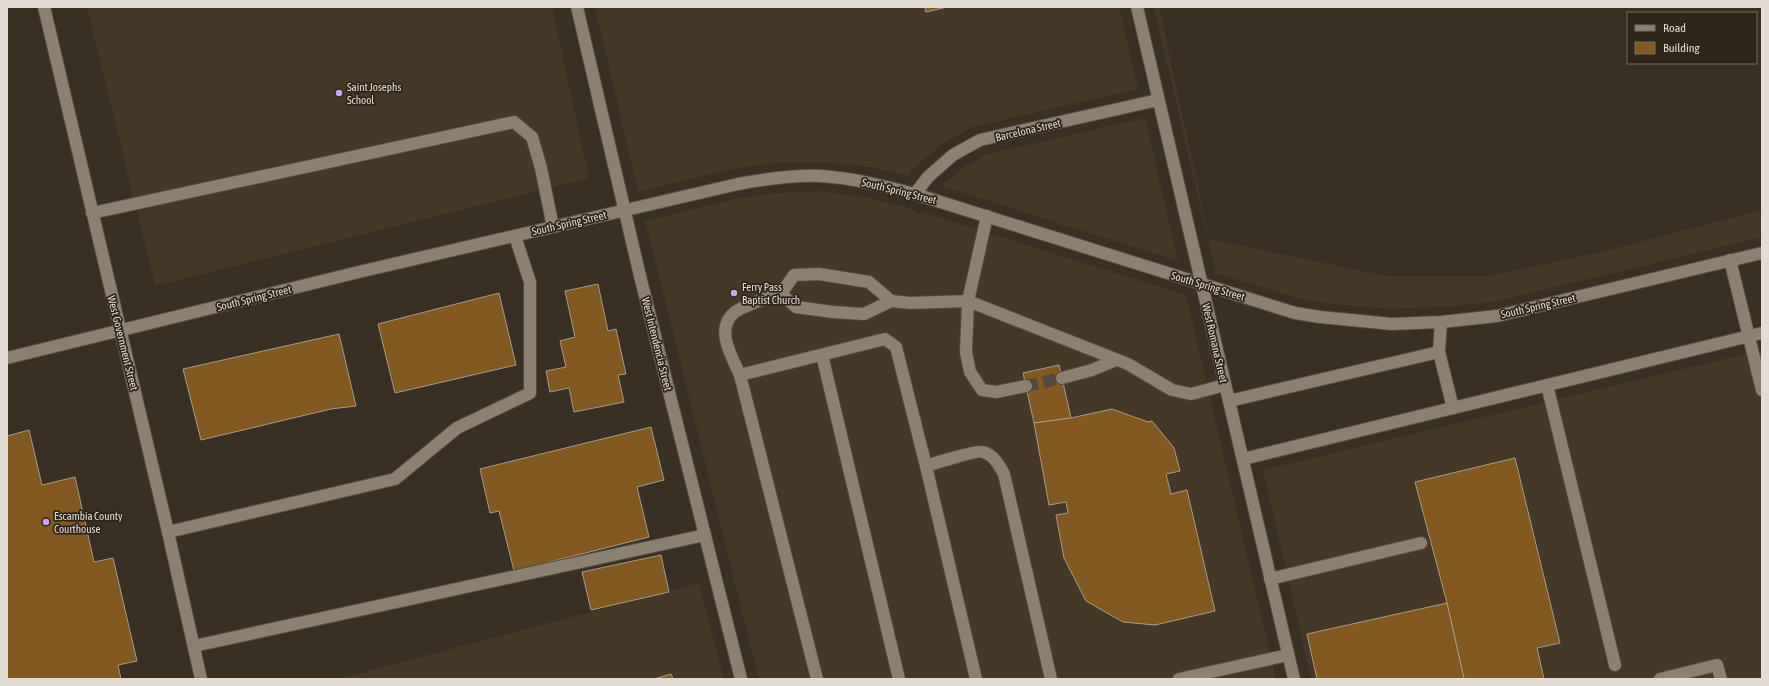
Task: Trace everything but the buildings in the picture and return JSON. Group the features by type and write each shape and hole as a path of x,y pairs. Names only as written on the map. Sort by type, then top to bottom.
{"street":[{"name":"West Government Street","path":"44,7 119,331 168,532 201,679"},
{"name":"West Intendencia Street","path":"577,7 625,210 741,679"},
{"name":"West Romana Street","path":"1137,7 1294,679"},
{"name":"Barcelona Street","path":"915,194 928,177 953,155 980,140 1158,100"},
{"path":"92,213 514,122 532,137 541,168 553,227"},
{"name":"South Spring Street","path":"7,358 625,210 738,184 773,178 821,176 869,182 988,216 1295,313 1320,318 1392,324 1441,322 1497,316 1762,253"},
{"path":"988,216 968,301 966,352 970,372 982,390 996,392 1026,386"},
{"path":"168,532 395,479 457,428 530,393 530,282 515,236"},
{"path":"1730,260 1762,390"},
{"path":"816,679 740,375 726,344 726,331 729,321 735,312 768,296 781,294 794,275 819,274 869,282 891,301"},
{"path":"781,294 796,308 864,314 891,301 910,303 968,301 1128,364 1172,390 1191,394 1225,385"},
{"path":"1441,322 1439,352 1453,408"},
{"path":"1242,459 1762,334"},
{"path":"740,375 885,339 896,347 926,466 976,679"},
{"path":"1229,401 1439,352"},
{"path":"822,354 899,679"},
{"path":"1062,378 1092,370 1116,360"},
{"path":"1547,385 1615,665"},
{"path":"926,466 981,451 990,455 999,464 1004,474 1051,679"},
{"path":"194,646 705,535"},
{"path":"1270,579 1421,543"},
{"path":"1179,679 1288,655"},
{"path":"1660,679 1717,665 1721,679"}],"shaded area":[{"name":"Saint Josephs School","path":"87,7 552,7 589,178 155,286"},
{"path":"595,7 1119,7 1138,89 972,127 941,145 916,166 908,176 871,167 824,162 773,163 733,169 638,192"},
{"path":"1154,7 1159,7 1209,239 1387,276 1488,276 1601,252 1762,210 1762,237 1494,302 1441,307 1393,309 1330,304 1300,299 1216,273"},
{"path":"1145,118 1178,261 941,186 964,167 987,154"},
{"path":"820,191 865,197 908,208 920,214 922,212 1186,295 1276,679 759,679 645,221 741,198 775,193"},
{"path":"1762,350 1762,679 1311,679 1263,470"},
{"path":"699,583 724,679 338,679"}],"tunnel":[{"path":"1026,386 1062,378"}],"place":[{"name":"Saint Josephs School","path":"339,93"},
{"name":"Ferry Pass Baptist Church","path":"734,293"},
{"name":"Escambia County Courthouse","path":"46,522"}]}
